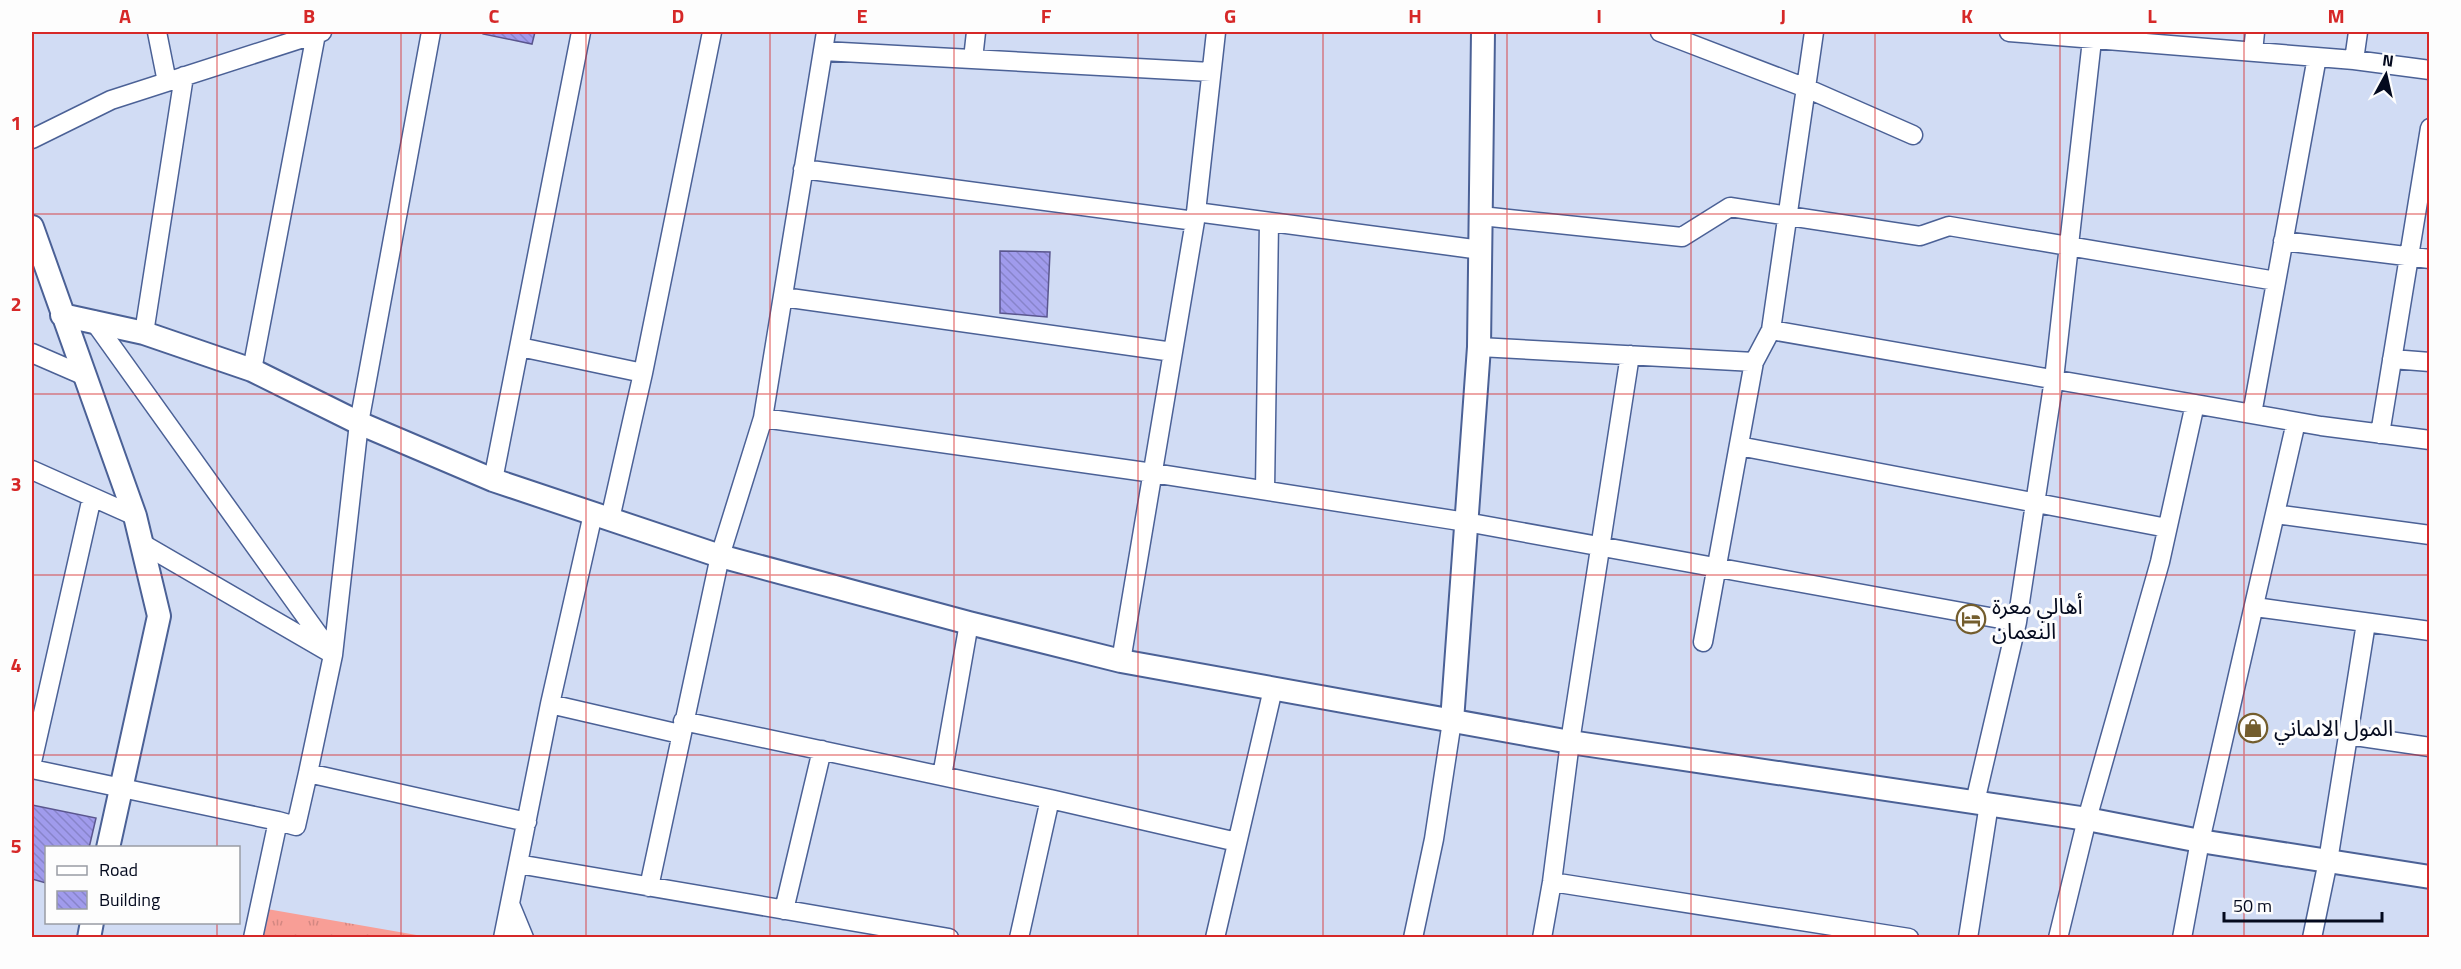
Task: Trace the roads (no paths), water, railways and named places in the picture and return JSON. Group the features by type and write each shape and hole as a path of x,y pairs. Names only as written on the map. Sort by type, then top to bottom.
{"street":[{"path":"157,32 167,82"},
{"path":"32,769 296,826 333,655 359,423 431,32"},
{"path":"493,480 581,32"},
{"path":"503,938 550,704 643,373 712,32"},
{"path":"649,887 720,556 763,418 826,32"},
{"path":"973,59 976,32"},
{"path":"1121,661 1196,216 1216,32"},
{"path":"1413,938 1434,839 1452,721 1479,347 1483,32"},
{"path":"1660,32 1806,88 1913,135"},
{"path":"1703,642 1754,362 1771,330 1814,32"},
{"path":"2009,32 2055,34 2092,40 2161,38 2253,52 2354,60 2430,70"},
{"path":"2253,52 2255,32"},
{"path":"2354,60 2358,32"},
{"path":"32,139 111,100 319,33 252,370"},
{"path":"1968,938 1982,803 2017,621 2054,379 2092,40"},
{"path":"823,51 1211,72"},
{"path":"2252,414 2317,57"},
{"path":"144,333 184,76"},
{"path":"2380,434 2430,128"},
{"path":"803,169 1196,216 1269,222 1480,250"},
{"path":"1481,216 1682,237 1730,207 1920,236 1949,226 2276,281"},
{"path":"1265,490 1269,222"},
{"path":"32,227 135,516 159,616 108,846"},
{"path":"2283,241 2430,259"},
{"path":"783,297 1173,352"},
{"path":"62,315 144,333 252,370 359,423 493,480 720,556 1121,661 1570,741 2087,819 2200,841 2430,877"},
{"path":"93,320 333,655"},
{"path":"1771,330 2296,422 2430,440"},
{"path":"519,347 643,373"},
{"path":"1479,347 1754,362"},
{"path":"32,353 85,376"},
{"path":"1542,938 1630,355"},
{"path":"2392,359 2430,362"},
{"path":"2058,938 2087,819 2167,528 2196,404"},
{"path":"763,418 1153,473 1466,522 2017,621"},
{"path":"2182,938 2200,841 2296,422"},
{"path":"1738,446 2167,528"},
{"path":"32,470 135,516"},
{"path":"32,762 92,497"},
{"path":"2275,514 2430,534"},
{"path":"143,544 333,655"},
{"path":"2255,607 2430,632"},
{"path":"942,776 969,623"},
{"path":"2312,938 2328,861 2366,623"},
{"path":"1215,938 1273,689"},
{"path":"550,704 822,750 1237,842"},
{"path":"2348,735 2430,747"},
{"path":"784,910 822,750"},
{"path":"308,773 526,822"},
{"path":"1019,938 1050,799"},
{"path":"253,938 278,821"},
{"path":"518,864 950,938"},
{"path":"1552,882 1909,938"},
{"path":"510,904 524,938"}],"place":[{"name":"أهالي معرة النعمان","path":"1971,619"},
{"name":"المول الالماني","path":"2253,728"}]}
